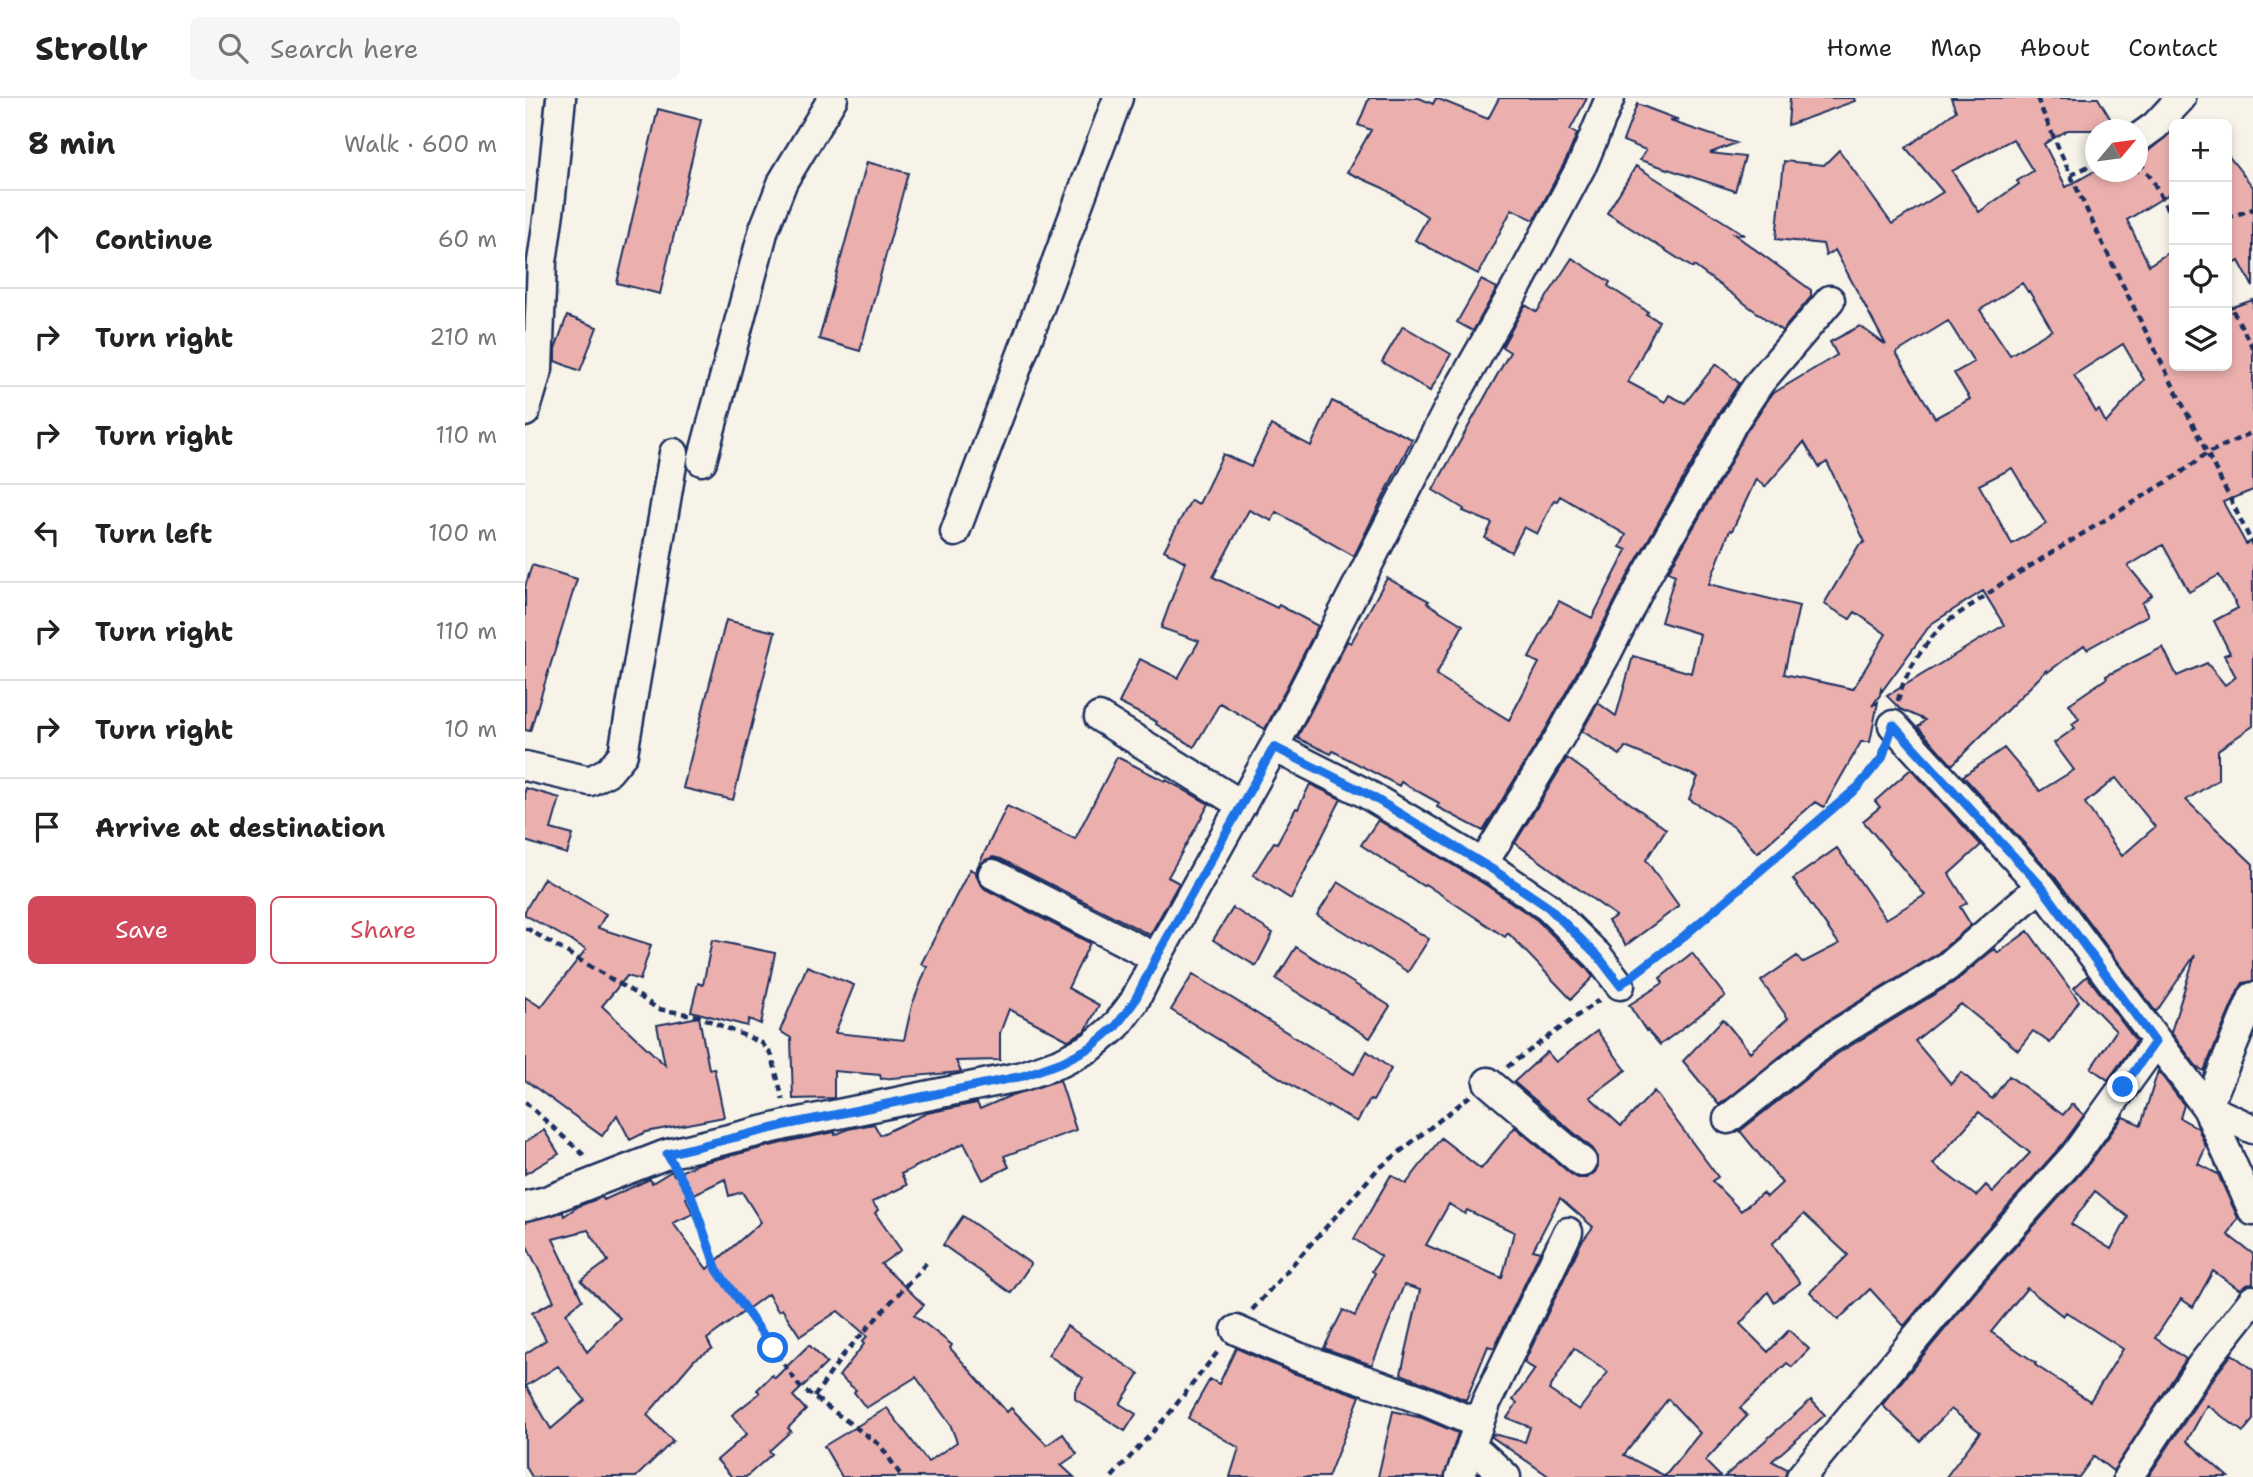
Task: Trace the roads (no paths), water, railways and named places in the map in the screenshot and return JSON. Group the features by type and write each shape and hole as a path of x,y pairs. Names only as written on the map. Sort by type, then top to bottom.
{"street":[{"path":"525,412 538,369 542,262 561,98"},
{"path":"702,461 764,229 783,181 833,98"},
{"path":"955,532 1118,98"},
{"path":"525,1206 667,1154 790,1124 1023,1076 1062,1062 1091,1047 1116,1026 1134,1002 1274,747 1456,394 1583,163 1610,98"},
{"path":"2148,132 2181,98"},
{"path":"1483,864 1561,736 1646,576 1733,424 1760,382 1830,300"},
{"path":"525,766 590,781 609,771 623,754 674,453"},
{"path":"1099,717 1242,805"},
{"path":"1893,725 2041,886 2155,1042 2207,1108 2253,1211"},
{"path":"1274,747 1366,793 1548,907 1598,956 1620,985"},
{"path":"993,874 1156,958"},
{"path":"1728,1119 1827,1040 1947,967 2041,886"},
{"path":"2207,1108 2253,998"},
{"path":"1801,1477 1966,1277 2075,1155 2155,1042"},
{"path":"1488,1082 1582,1161"},
{"path":"2207,1108 2253,1129"},
{"path":"1460,1477 1474,1434 1567,1232"},
{"path":"2128,1477 2201,1366 2253,1300"},
{"path":"1236,1330 1298,1357 1420,1399 1474,1434 1506,1477"}]}
